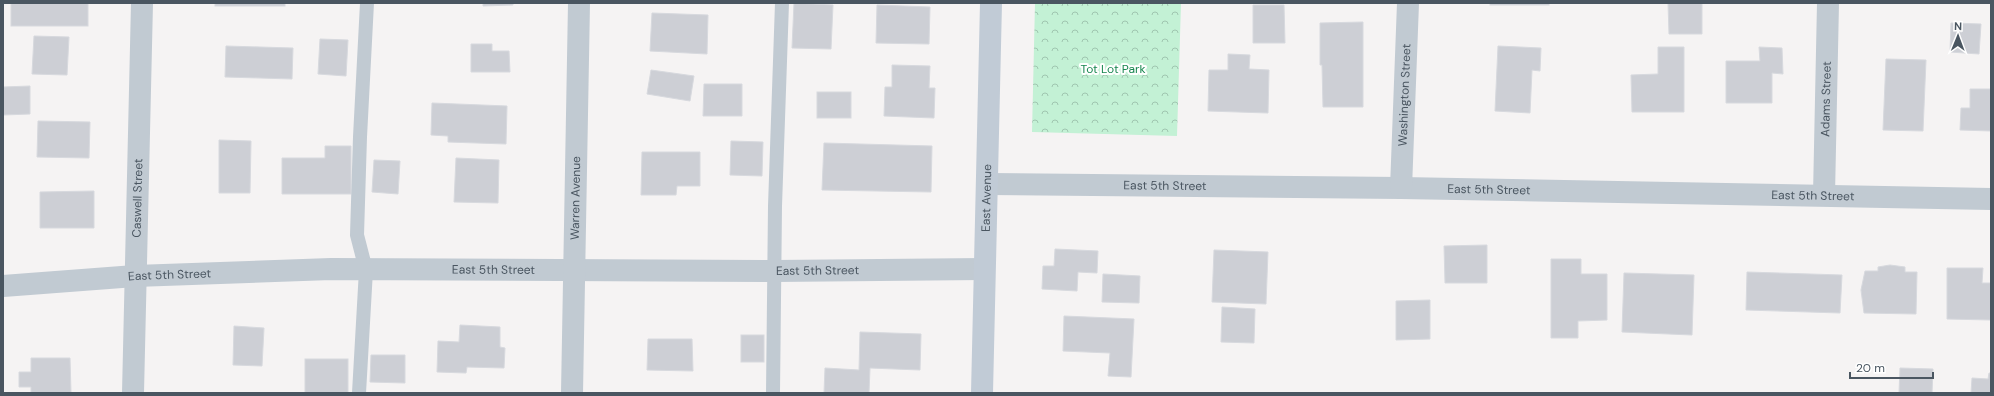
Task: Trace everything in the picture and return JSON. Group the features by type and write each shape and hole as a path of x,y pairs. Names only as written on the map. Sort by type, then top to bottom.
{"street":[{"name":"Caswell Street","path":"133,393 142,3"},
{"name":"Warren Avenue","path":"572,393 579,3"},
{"name":"East Avenue","path":"982,393 991,3"},
{"name":"Washington Street","path":"1401,188 1408,3"},
{"name":"Adams Street","path":"1824,195 1828,3"},
{"name":"East 5th Street","path":"986,184 1401,188 1991,199"},
{"name":"East 5th Street","path":"3,286 135,276 366,270 775,271 984,269"}],"lane":[{"path":"359,393 366,270 357,235 360,137 368,3"},
{"path":"773,393 775,206 782,3"}],"green space":[{"name":"Tot Lot Park","path":"1035,3 1181,3 1177,136 1032,132"}],"building":[{"path":"11,3 88,3 88,26 11,26"},
{"path":"215,3 285,3 285,6 215,6"},
{"path":"483,3 513,3 513,5 483,6"},
{"path":"794,3 833,5 831,49 792,48"},
{"path":"1490,3 1549,3 1549,5 1490,5"},
{"path":"1668,3 1702,3 1702,34 1669,34"},
{"path":"877,5 930,7 929,44 876,43"},
{"path":"1253,5 1284,5 1285,43 1253,43"},
{"path":"652,13 708,15 707,54 650,51"},
{"path":"1363,22 1363,107 1323,107 1322,65 1320,65 1320,23"},
{"path":"1951,23 1981,24 1979,54 1950,52"},
{"path":"34,36 69,37 67,75 32,74"},
{"path":"320,39 348,40 346,76 318,74"},
{"path":"471,44 492,44 492,51 509,51 510,72 471,72"},
{"path":"226,46 293,48 292,79 225,77"},
{"path":"1498,46 1541,48 1540,71 1532,70 1530,113 1495,111"},
{"path":"1658,47 1684,47 1684,112 1632,112 1631,75 1658,74"},
{"path":"1759,47 1782,48 1783,74 1772,73 1772,103 1726,103 1726,61 1760,61"},
{"path":"1228,54 1250,55 1249,69 1269,70 1268,113 1208,111 1209,70 1228,70"},
{"path":"1886,59 1926,60 1923,131 1883,130"},
{"path":"892,65 930,66 929,88 935,88 934,118 884,116 885,87 892,87"},
{"path":"651,70 694,76 690,101 647,94"},
{"path":"704,84 742,84 742,116 703,116"},
{"path":"30,86 30,114 3,115 3,87"},
{"path":"1970,89 1991,89 1991,131 1960,130 1961,108 1970,108"},
{"path":"817,92 851,92 851,118 817,118"},
{"path":"432,103 507,106 506,144 448,142 448,136 431,135"},
{"path":"38,121 90,122 89,158 37,157"},
{"path":"219,140 251,141 250,193 219,193"},
{"path":"731,141 763,142 762,176 730,175"},
{"path":"824,143 932,146 931,192 822,190"},
{"path":"325,146 351,146 351,194 282,194 282,158 325,158"},
{"path":"642,152 700,152 700,186 677,186 676,195 641,195"},
{"path":"456,158 499,160 498,203 454,202"},
{"path":"374,160 400,161 398,194 372,192"},
{"path":"94,191 94,228 40,228 40,192"},
{"path":"1487,245 1487,283 1445,283 1444,246"},
{"path":"1055,249 1098,251 1097,273 1078,272 1077,291 1042,289 1043,266 1054,266"},
{"path":"1214,250 1268,252 1266,304 1212,302"},
{"path":"1551,259 1581,259 1581,274 1607,274 1607,320 1578,321 1578,338 1551,338"},
{"path":"1890,265 1905,267 1905,272 1917,272 1916,314 1864,313 1861,290 1865,271 1878,271 1878,267"},
{"path":"1947,268 1983,268 1982,283 1991,283 1991,320 1947,319"},
{"path":"1747,272 1842,275 1840,313 1746,310"},
{"path":"1624,273 1694,275 1692,335 1622,332"},
{"path":"1103,274 1140,276 1139,303 1102,302"},
{"path":"1430,300 1430,339 1396,340 1396,301"},
{"path":"1222,307 1255,309 1254,343 1221,342"},
{"path":"1064,316 1134,319 1131,377 1108,376 1110,353 1063,351"},
{"path":"460,325 500,327 500,347 505,348 504,368 467,367 466,373 437,372 438,341 459,342"},
{"path":"234,326 264,328 262,366 233,365"},
{"path":"860,332 921,334 920,370 870,368 869,393 824,393 825,368 859,370"},
{"path":"741,335 764,335 764,362 741,362"},
{"path":"648,339 692,339 693,371 647,370"},
{"path":"371,355 405,355 405,383 370,382"},
{"path":"31,358 70,358 71,393 31,393 31,387 19,387 19,372 31,372"},
{"path":"305,359 348,359 348,393 305,393"},
{"path":"1900,368 1933,369 1932,393 1899,393"},
{"path":"1989,373 1991,373 1991,393 1971,393 1972,378 1988,379"}]}
